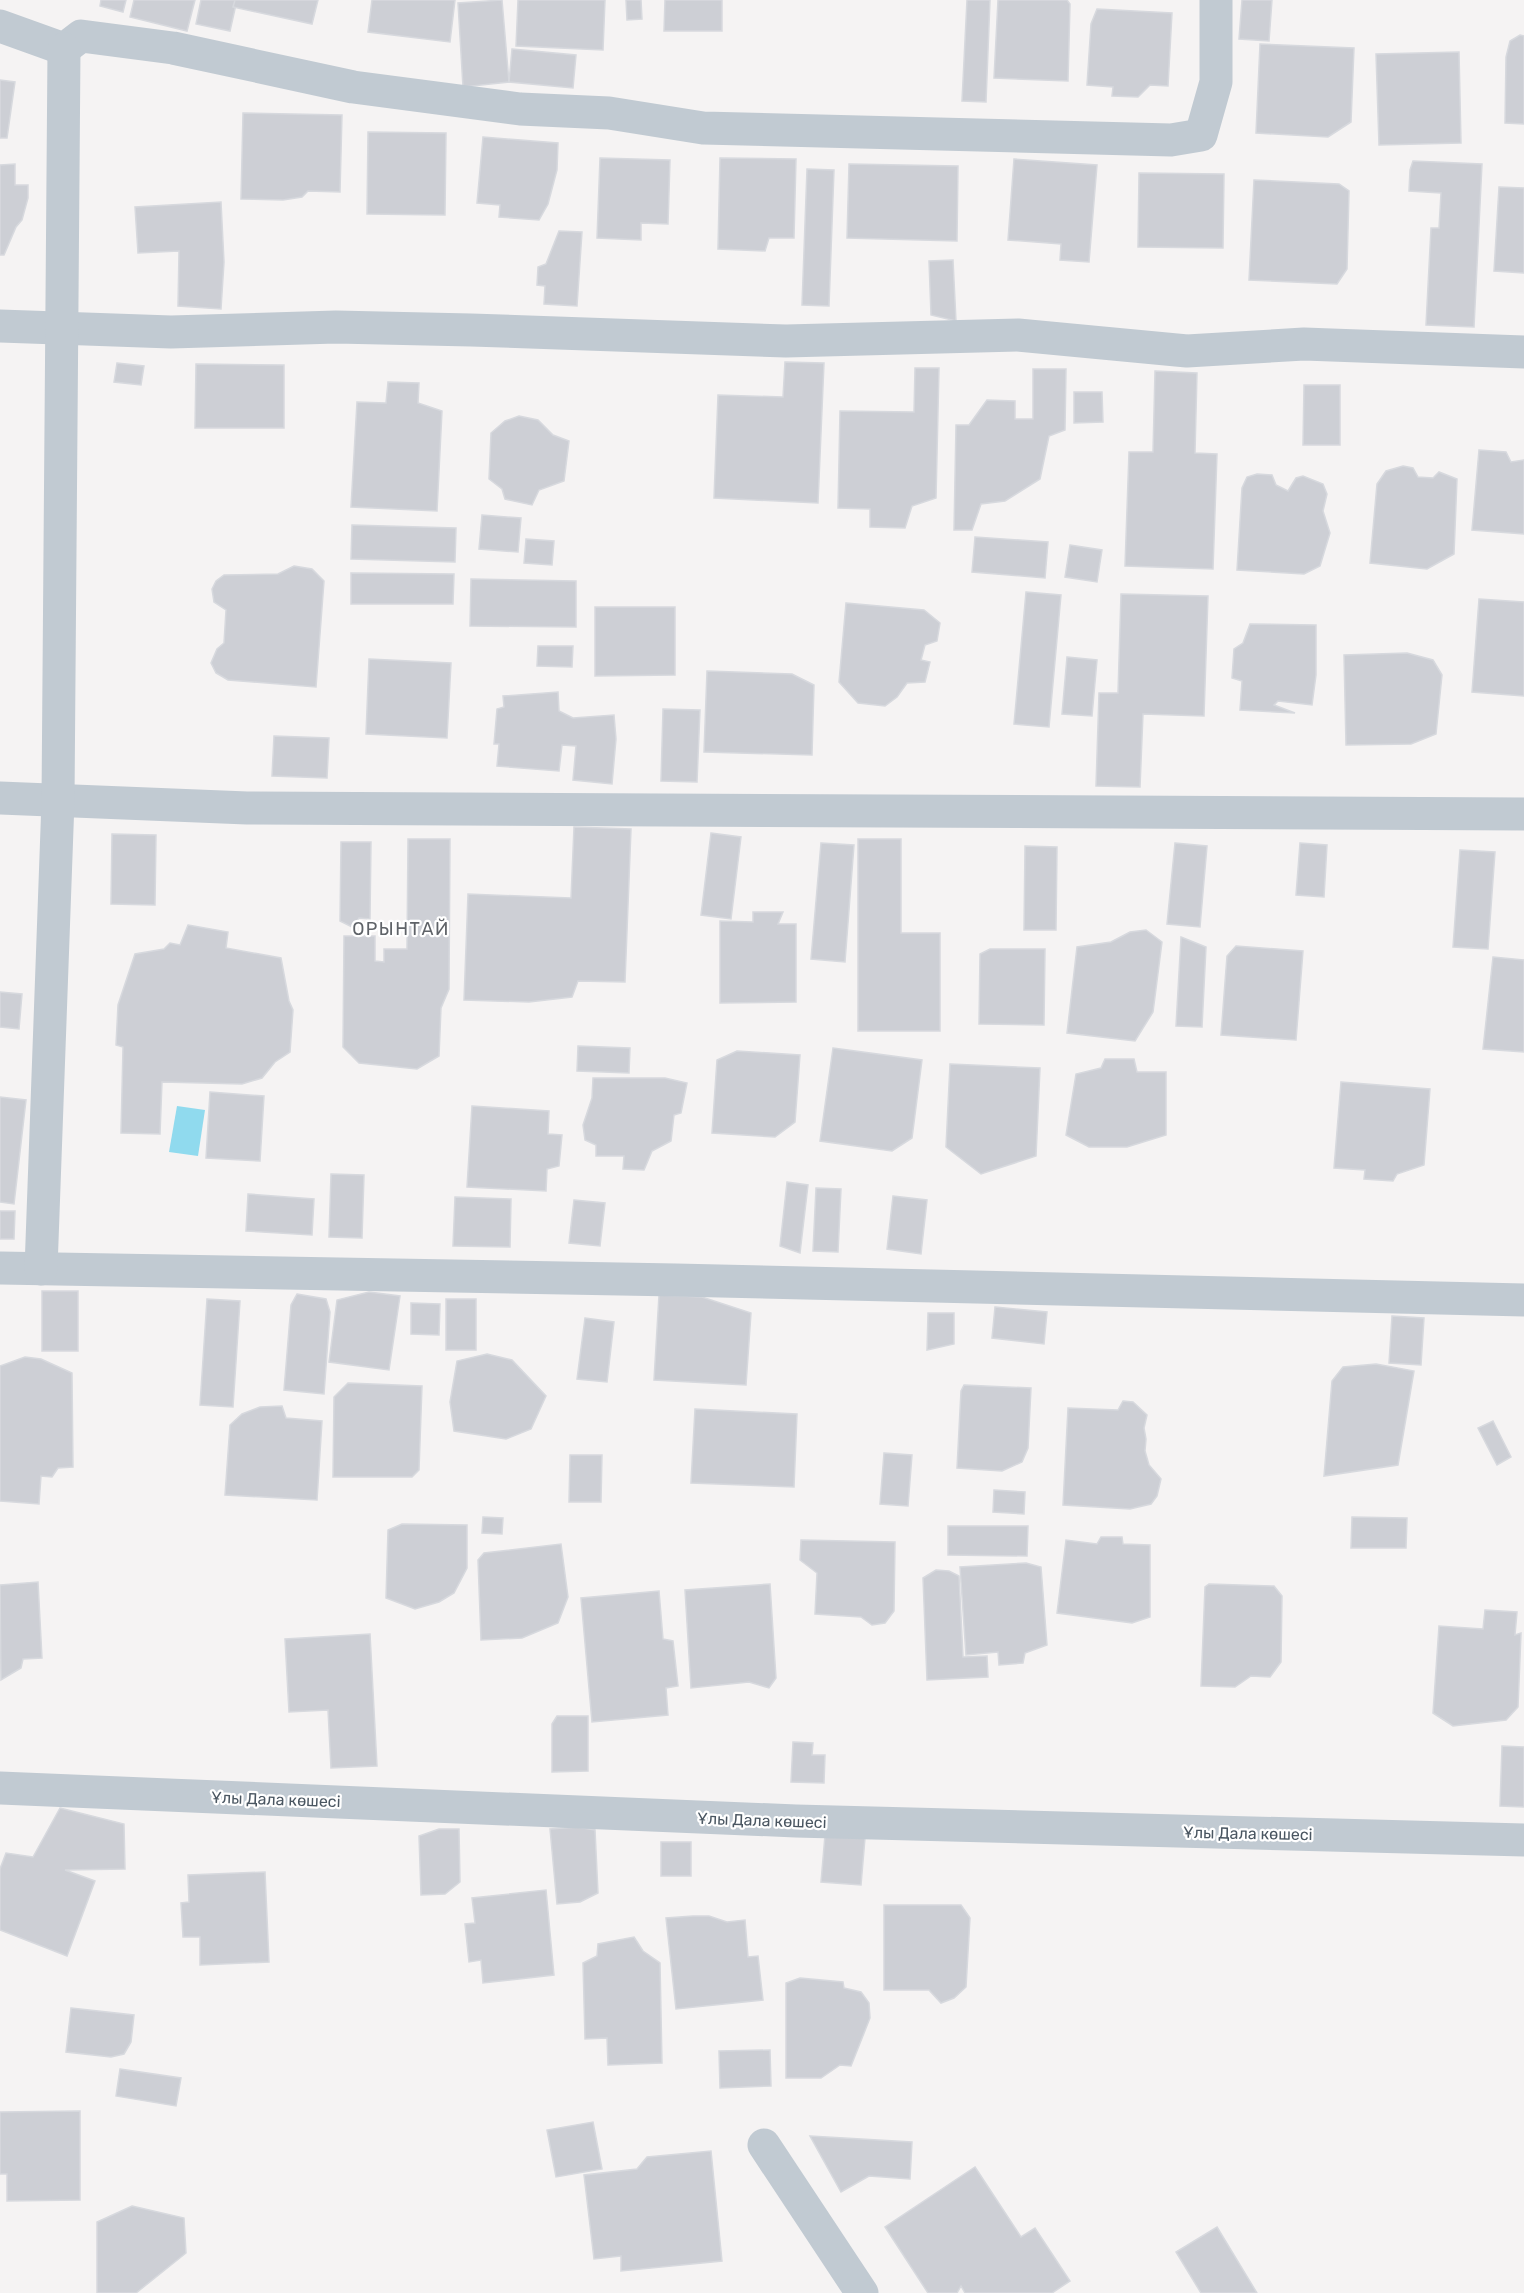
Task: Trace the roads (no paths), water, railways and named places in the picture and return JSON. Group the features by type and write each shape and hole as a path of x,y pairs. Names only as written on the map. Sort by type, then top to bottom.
{"street":[{"path":"64,48 81,36 173,48 353,87 519,109 609,113 703,128 1171,140 1201,135 1216,82 1216,0"},
{"path":"0,26 64,48"},
{"path":"41,1269 58,801 64,48"},
{"path":"0,326 171,333 336,327 786,341 1018,335 1187,351 1304,344 1524,352"},
{"path":"0,798 259,808 1524,814"},
{"path":"0,1268 675,1280 1524,1300"},
{"name":"Ұлы Дала көшесі","path":"0,1788 796,1821 1524,1840"},
{"path":"764,2145 862,2293"}],"water":[{"path":"177,1106 205,1110 198,1156 169,1152"}],"district":[{"name":"ОРЫНТАЙ","path":"401,929"}]}
